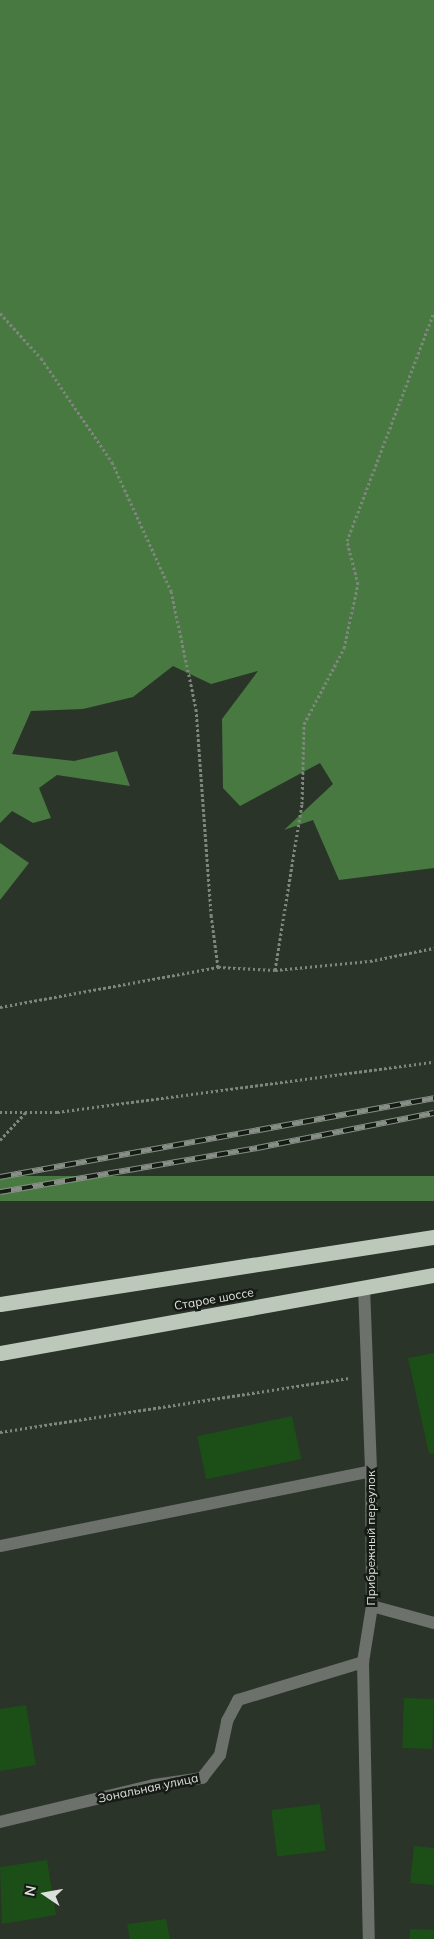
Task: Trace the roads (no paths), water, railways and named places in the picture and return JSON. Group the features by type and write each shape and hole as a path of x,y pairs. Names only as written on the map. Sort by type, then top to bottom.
{"highway":[{"path":"0,1304 434,1237"},
{"name":"Старое шоссе","path":"0,1353 434,1275"}],"street":[{"name":"Прибрежный переулок","path":"364,1287 371,1471 372,1606 363,1662 369,1939"},
{"path":"0,1546 371,1471"},
{"path":"372,1606 434,1623"},
{"name":"Зональная улица","path":"0,1822 154,1785 202,1778 220,1755 226,1721 238,1700 363,1662"}],"railway":[{"path":"0,1177 434,1098"},
{"path":"0,1192 257,1148 434,1113"}]}
